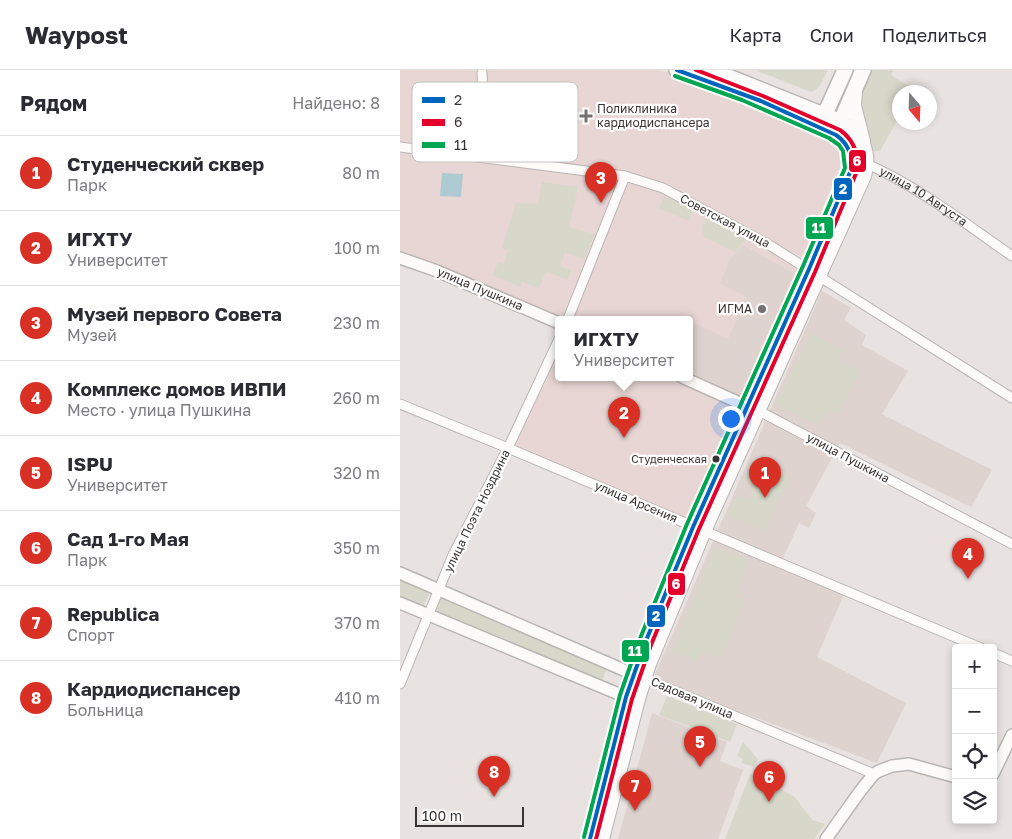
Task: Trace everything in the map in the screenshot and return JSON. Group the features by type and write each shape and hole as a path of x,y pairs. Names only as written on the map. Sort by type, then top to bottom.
{"highway":[{"name":"улица 10 Августа","path":"677,70 822,121 838,129"},
{"name":"улица 10 Августа","path":"711,70 806,108 822,121"},
{"path":"822,121 845,70"},
{"path":"838,129 863,70"},
{"path":"806,108 818,106 833,95"}],"main road":[{"path":"856,85 854,106 865,150"},
{"name":"улица 10 Августа","path":"838,129 855,133 865,150 868,164"},
{"name":"улица 10 Августа","path":"814,273 851,170 852,160 847,145 838,129"},
{"path":"602,839 639,676 699,529 753,408 814,273 864,176 868,164"},
{"path":"590,839 626,697 639,676"}],"street":[{"path":"482,73 482,82"},
{"name":"Советская улица","path":"522,162 625,176 663,188 746,231 1012,398"},
{"name":"улица 10 Августа","path":"868,164 920,194 1012,256"},
{"path":"569,316 625,176"},
{"name":"улица Пушкина","path":"400,258 438,270 555,321"},
{"name":"улица Поэта Ноздрина","path":"400,684 453,555 508,448 555,348"},
{"name":"улица Пушкина","path":"691,381 753,408 1012,544"},
{"name":"улица Арсения","path":"400,404 972,644"},
{"name":"Садовая улица","path":"400,573 639,676 874,774"},
{"path":"400,603 626,697"},
{"path":"997,655 1012,661"},
{"path":"997,766 1012,735"},
{"path":"826,839 874,774 892,766 909,764 952,776"}],"shaded area":[{"path":"400,70 659,70 706,83 829,138 840,155 840,166 802,257 664,184 614,170 553,162 578,162 578,82 412,82 412,145 400,144"},
{"path":"755,70 828,70 819,86 811,92"},
{"path":"869,70 893,70 891,75 907,85 892,85 892,130 880,151 874,151 857,106"},
{"path":"400,151 412,152 412,162 491,162 623,178 566,316 555,317 400,253"},
{"path":"625,179 663,192 745,234 797,268 799,272 799,276 742,402 693,379 693,316 568,316"},
{"path":"542,182 578,187 569,227 595,234 584,259 565,252 560,266 571,271 567,280 546,271 539,288 522,282 520,287 493,275 498,262 504,264 508,250 502,248 516,203 538,204"},
{"path":"665,194 695,209 688,221 659,208"},
{"path":"708,216 747,238 736,252 704,237 702,226"},
{"name":"ИГМА","path":"743,245 797,275 741,396 693,373 693,323 728,339 747,297 720,284 730,259"},
{"path":"822,291 851,308 844,320 866,335 862,345 908,371 882,414 992,470 971,507 840,443 806,506 816,513 809,528 799,523 779,567 844,594 817,657 906,703 877,763 653,679"},
{"path":"811,334 842,349 837,359 860,371 838,414 828,409 819,425 776,404"},
{"path":"555,352 555,381 689,381 741,403 686,521 511,446"},
{"path":"753,459 791,476 765,531 727,514 736,495 749,500 755,487 743,481"},
{"path":"714,547 750,561 735,597 744,601 721,658 702,651 698,662 672,651"},
{"path":"400,577 431,590 421,610 400,601"},
{"path":"440,592 608,666 601,683 430,611"},
{"path":"667,696 737,724 730,742 659,715"},
{"path":"652,713 727,742 720,761 743,770 718,839 618,839"},
{"path":"743,742 758,759 754,767 741,763 743,759 737,756"},
{"path":"750,774 794,796 812,820 825,824 814,839 725,839"}],"water":[{"path":"442,173 463,174 461,197 440,196"}],"transit line":[{"name":"2","path":"590,839 626,697 645,643 693,527 809,269 851,170 849,150 836,135 761,101 677,70"},
{"name":"6","path":"596,839 632,699 651,645 699,529 815,272 857,171 857,158 852,143 840,130 763,96 696,70"},
{"name":"11","path":"584,837 620,695 639,641 687,524 845,168 843,151 839,145 829,138 742,100 675,76"}],"place":[{"name":"Поликлиника кардиодиспансера","path":"586,116"},
{"name":"Музей первого Совета","path":"601,203"},
{"name":"ИГМА","path":"762,309"},
{"name":"ИГХТУ","path":"624,438"},
{"name":"Студенческая","path":"716,459"},
{"name":"Студенческий сквер","path":"765,498"},
{"name":"Комплекс домов ИВПИ","path":"968,579"},
{"name":"ISPU","path":"700,767"},
{"name":"Кардиодиспансер","path":"494,797"},
{"name":"Сад 1-го Мая","path":"769,802"},
{"name":"Republica","path":"635,811"}]}
